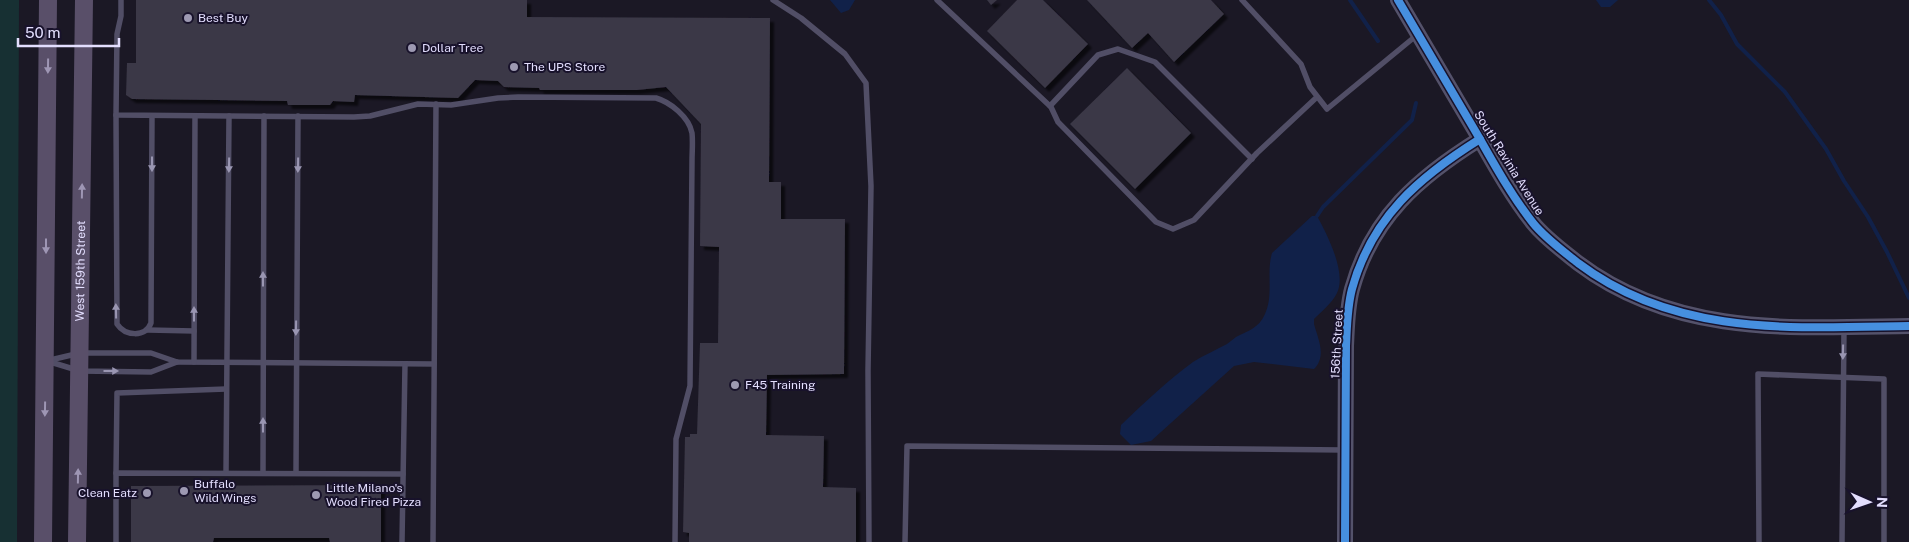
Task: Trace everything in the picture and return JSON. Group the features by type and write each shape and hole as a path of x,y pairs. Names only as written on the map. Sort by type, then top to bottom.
{"main road":[{"path":"43,542 48,0"},
{"name":"West 159th Street","path":"77,542 84,0"}],"street":[{"name":"South Ravinia Avenue","path":"1398,0 1508,186 1534,224 1562,251 1591,273 1629,294 1661,308 1707,320 1766,327 1909,326"},
{"name":"156th Street","path":"1345,542 1347,318 1352,289 1365,254 1379,229 1410,190 1427,175 1480,139"}],"lane":[{"path":"121,0 121,16 117,34 117,324 119,328 127,333 139,334 148,330 194,331"},
{"path":"773,0 801,18 845,54 866,83 871,186 868,542"},
{"path":"937,0 1050,106 1058,122 1156,222 1173,229 1194,220 1252,159 1318,97"},
{"path":"1242,0 1301,64 1310,87 1327,109 1418,34"},
{"path":"1050,106 1098,55 1118,50 1155,62 1252,159"},
{"path":"116,116 370,116 418,104 452,104 508,98 656,98 676,109 689,125 692,140 690,386 676,439 675,542"},
{"path":"433,542 436,104"},
{"path":"148,330 151,323 152,116"},
{"path":"194,116 194,362"},
{"path":"226,473 229,116"},
{"path":"263,473 264,116"},
{"path":"296,473 295,363 298,116"},
{"path":"1842,542 1844,327"},
{"path":"46,361 80,352 151,353 177,362 434,364"},
{"path":"46,361 80,371 150,372 177,362"},
{"path":"402,542 405,364"},
{"path":"1759,542 1758,374 1884,379 1884,542"},
{"path":"116,542 117,393 226,389"},
{"path":"905,542 906,446 1346,450"},
{"path":"116,472 404,474"}],"green space":[{"path":"0,0 19,0 17,542 0,542"}],"water":[{"path":"830,0 855,0 849,10 841,13"},
{"path":"1596,0 1618,0 1610,7 1601,7"},
{"path":"1312,216 1317,216 1326,233 1340,275 1335,297 1314,319 1321,353 1318,364 1314,369 1254,362 1234,366 1151,441 1131,445 1120,434 1121,425 1165,384 1193,362 1227,344 1260,323 1268,306 1272,253"}],"building":[{"path":"136,0 527,0 527,17 770,18 769,182 781,182 781,219 845,219 844,374 767,375 766,435 824,436 823,487 856,488 856,542 689,542 689,533 683,532 685,437 690,437 690,434 697,434 700,343 718,343 719,247 700,246 701,124 666,87 637,90 540,90 539,88 504,87 498,81 475,80 458,98 355,95 354,102 333,101 330,105 288,105 287,101 132,99 126,95 127,63 136,63"},
{"path":"987,0 997,0 991,5"},
{"path":"1017,0 1043,0 1088,44 1045,88 987,31"},
{"path":"1087,0 1211,0 1224,14 1174,62 1148,33 1132,48"},
{"path":"1127,68 1191,133 1135,189 1070,124"},
{"path":"381,485 381,542 330,542 329,538 214,538 213,542 131,542 131,486"}],"waterway":[{"path":"1350,0 1378,41"},
{"path":"1709,0 1721,15 1737,44 1785,92 1826,149 1844,181 1868,217 1909,298"},
{"path":"1317,216 1323,207 1412,120 1416,103"}],"cycle path":[{"path":"1398,0 1517,202 1538,229 1578,263 1616,287 1655,304 1695,316 1737,323 1779,326 1909,326"},
{"path":"1345,542 1346,346 1348,310 1352,289 1361,263 1372,241 1385,220 1401,201 1437,168 1480,139"}],"place":[{"name":"Best Buy","path":"188,18"},
{"name":"Dollar Tree","path":"412,48"},
{"name":"The UPS Store","path":"514,67"},
{"name":"F45 Training","path":"735,385"},
{"name":"Buffalo Wild Wings","path":"184,491"},
{"name":"Clean Eatz","path":"147,493"},
{"name":"Little Milano's Wood Fired Pizza","path":"316,495"}]}
